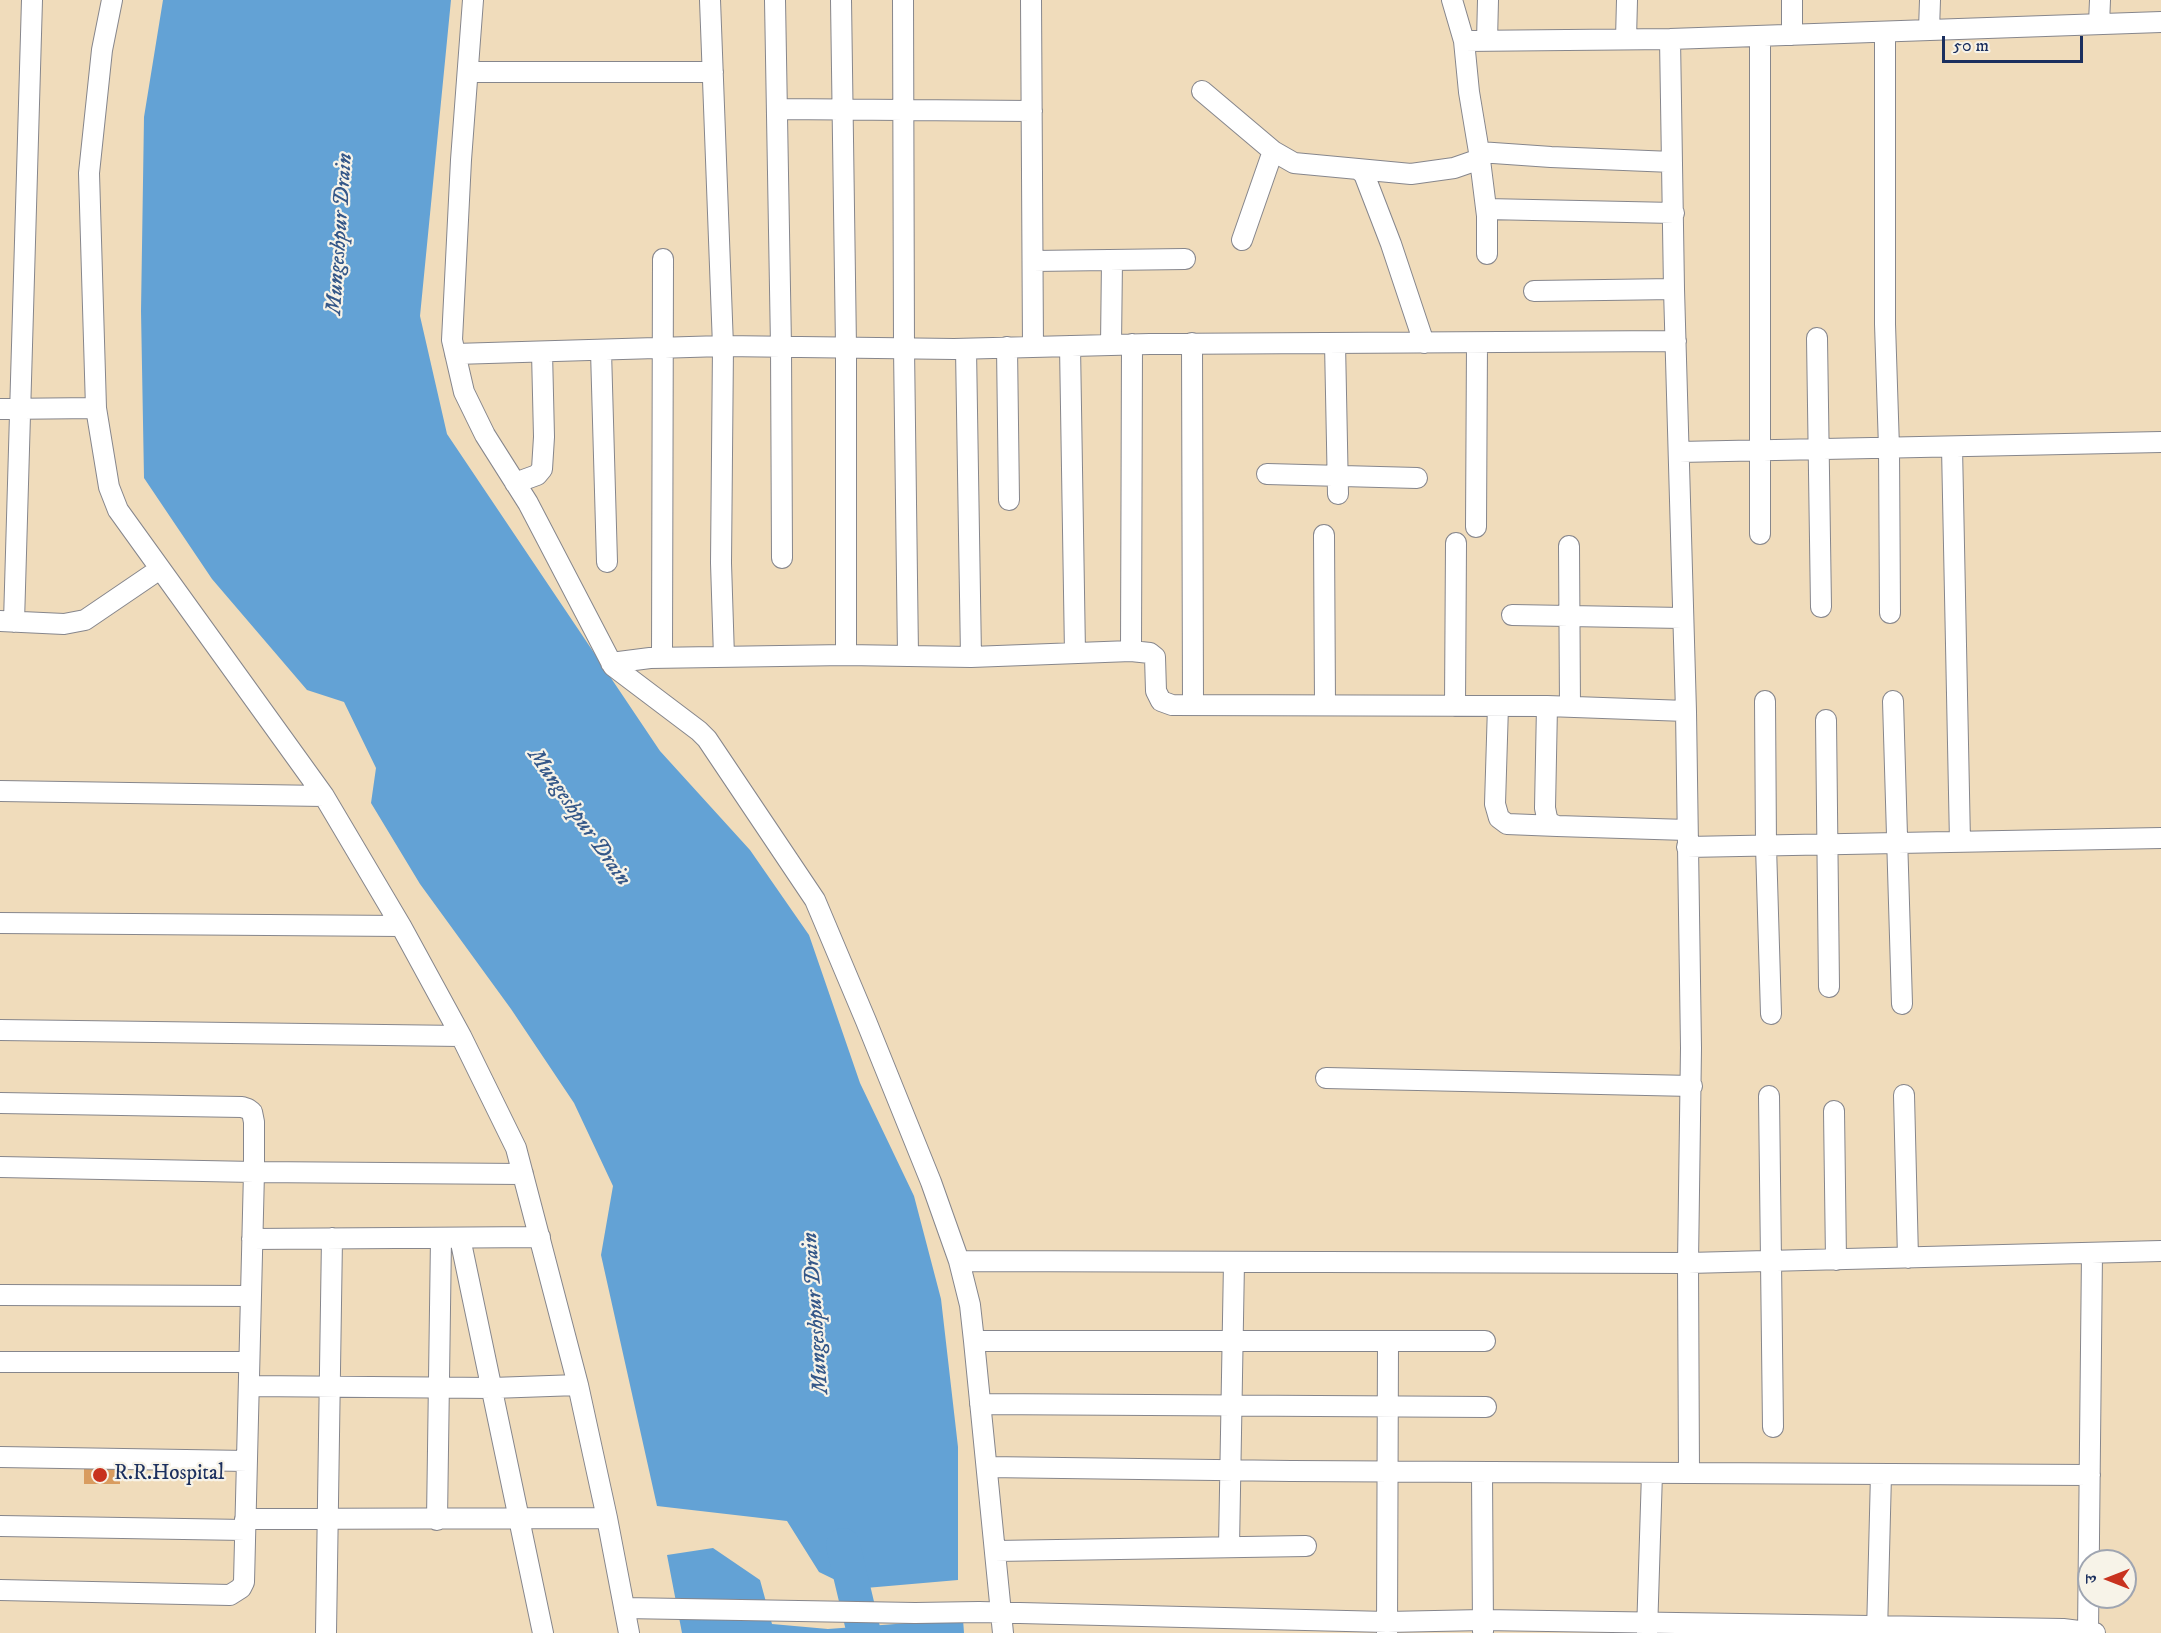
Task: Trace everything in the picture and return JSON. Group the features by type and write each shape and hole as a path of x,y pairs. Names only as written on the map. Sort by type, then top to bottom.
{"street":[{"path":"32,0 9,409 7,622 64,624 85,620 160,569"},
{"path":"112,0 102,50 90,154 96,408 112,498 118,510 324,796 401,926 461,1036 516,1148 578,1385 629,1633"},
{"path":"473,0 452,329 461,384 485,435 528,503 611,663 707,739 815,900 931,1182 959,1261 970,1305 1003,1633"},
{"path":"710,0 723,346 721,563 724,657"},
{"path":"775,0 782,558"},
{"path":"841,0 846,347 846,655"},
{"path":"903,0 908,655"},
{"path":"1031,0 1033,347"},
{"path":"1452,0 1464,41 1486,209 1487,254"},
{"path":"1487,41 1488,0"},
{"path":"1626,39 1627,0"},
{"path":"1792,0 1792,35"},
{"path":"1929,30 1930,0"},
{"path":"2099,24 2100,0"},
{"path":"1464,41 1670,39 2161,22"},
{"path":"1885,32 1885,324 1889,448 1890,613"},
{"path":"1760,36 1760,534"},
{"path":"1670,39 1674,289 1686,711 1692,1086 1688,1263 1689,1473"},
{"path":"468,72 712,72"},
{"path":"1202,91 1273,151 1294,163 1411,174 1454,168 1479,155 1672,162"},
{"path":"777,109 1032,111"},
{"path":"1242,240 1273,151"},
{"path":"1358,170 1364,174 1391,244 1424,343"},
{"path":"1486,209 1674,213"},
{"path":"662,658 663,259"},
{"path":"1033,261 1185,259"},
{"path":"1111,345 1112,260"},
{"path":"1534,291 1674,289"},
{"path":"1817,338 1821,607"},
{"path":"455,354 723,346 966,349 1132,344 1676,341"},
{"path":"1476,527 1477,343"},
{"path":"1131,651 1132,344"},
{"path":"1192,344 1193,705"},
{"path":"1335,344 1338,485"},
{"path":"1070,346 1076,653"},
{"path":"1007,347 1009,500"},
{"path":"966,349 971,657"},
{"path":"602,351 607,562"},
{"path":"515,483 537,474 542,469 544,437 542,352"},
{"path":"9,409 96,408"},
{"path":"1679,452 2161,442"},
{"path":"1952,447 1960,842"},
{"path":"1267,474 1338,485 1417,478"},
{"path":"1324,535 1325,704"},
{"path":"1455,706 1456,543"},
{"path":"1569,546 1570,707"},
{"path":"1512,615 1682,618"},
{"path":"611,663 662,658 846,655 971,657 1131,651 1150,653 1155,657 1156,691 1161,701 1172,705 1547,706 1686,711"},
{"path":"1766,701 1766,846 1771,1014"},
{"path":"1893,701 1902,1004"},
{"path":"1498,706 1495,804 1499,818 1507,824 1557,826 1766,846 2161,838"},
{"path":"1547,706 1545,808 1550,823 1557,826"},
{"path":"1826,720 1829,987"},
{"path":"0,791 324,796"},
{"path":"0,923 401,926"},
{"path":"0,1030 461,1036"},
{"path":"1326,1077 1692,1086"},
{"path":"1904,1095 1908,1258"},
{"path":"1768,1096 1773,1427"},
{"path":"0,1103 231,1107 248,1109 252,1112 254,1122 244,1582 237,1592 230,1595 0,1590"},
{"path":"1834,1111 1836,1260"},
{"path":"0,1167 523,1174"},
{"path":"252,1239 540,1237"},
{"path":"326,1633 332,1238"},
{"path":"437,1520 439,1388 451,1238"},
{"path":"451,1238 492,1388 543,1633"},
{"path":"959,1261 1688,1263 2161,1251"},
{"path":"624,1608 979,1612 1387,1628 2063,1629 2091,1633 2092,1253"},
{"path":"1229,1547 1234,1262"},
{"path":"0,1295 251,1296"},
{"path":"974,1341 1485,1341"},
{"path":"1387,1628 1388,1341"},
{"path":"0,1362 249,1362"},
{"path":"249,1386 492,1388 578,1385"},
{"path":"980,1404 1486,1407"},
{"path":"0,1457 247,1461"},
{"path":"987,1467 1388,1472 2090,1474"},
{"path":"1482,1472 1483,1627"},
{"path":"1647,1628 1652,1473"},
{"path":"1877,1630 1881,1474"},
{"path":"0,1526 245,1525 329,1520 607,1518"},
{"path":"995,1551 1306,1546"}],"water":[{"path":"163,0 451,0 420,316 447,434 660,751 750,850 809,935 860,1083 914,1196 941,1299 958,1447 958,1580 854,1589 819,1572 787,1521 657,1506 601,1255 613,1186 574,1103 511,1009 420,884 371,803 376,768 344,702 307,690 212,579 144,478 141,311 144,117"},
{"path":"713,1548 760,1580 772,1624 828,1629 963,1619 964,1633 682,1633 667,1555"}],"building":[{"path":"84,1467 120,1467 120,1484 84,1484"}],"waterway":[{"name":"Mungeshpur Drain","path":"843,1545 864,1633"}],"place":[{"name":"R.R.Hospital","path":"100,1475"}]}
